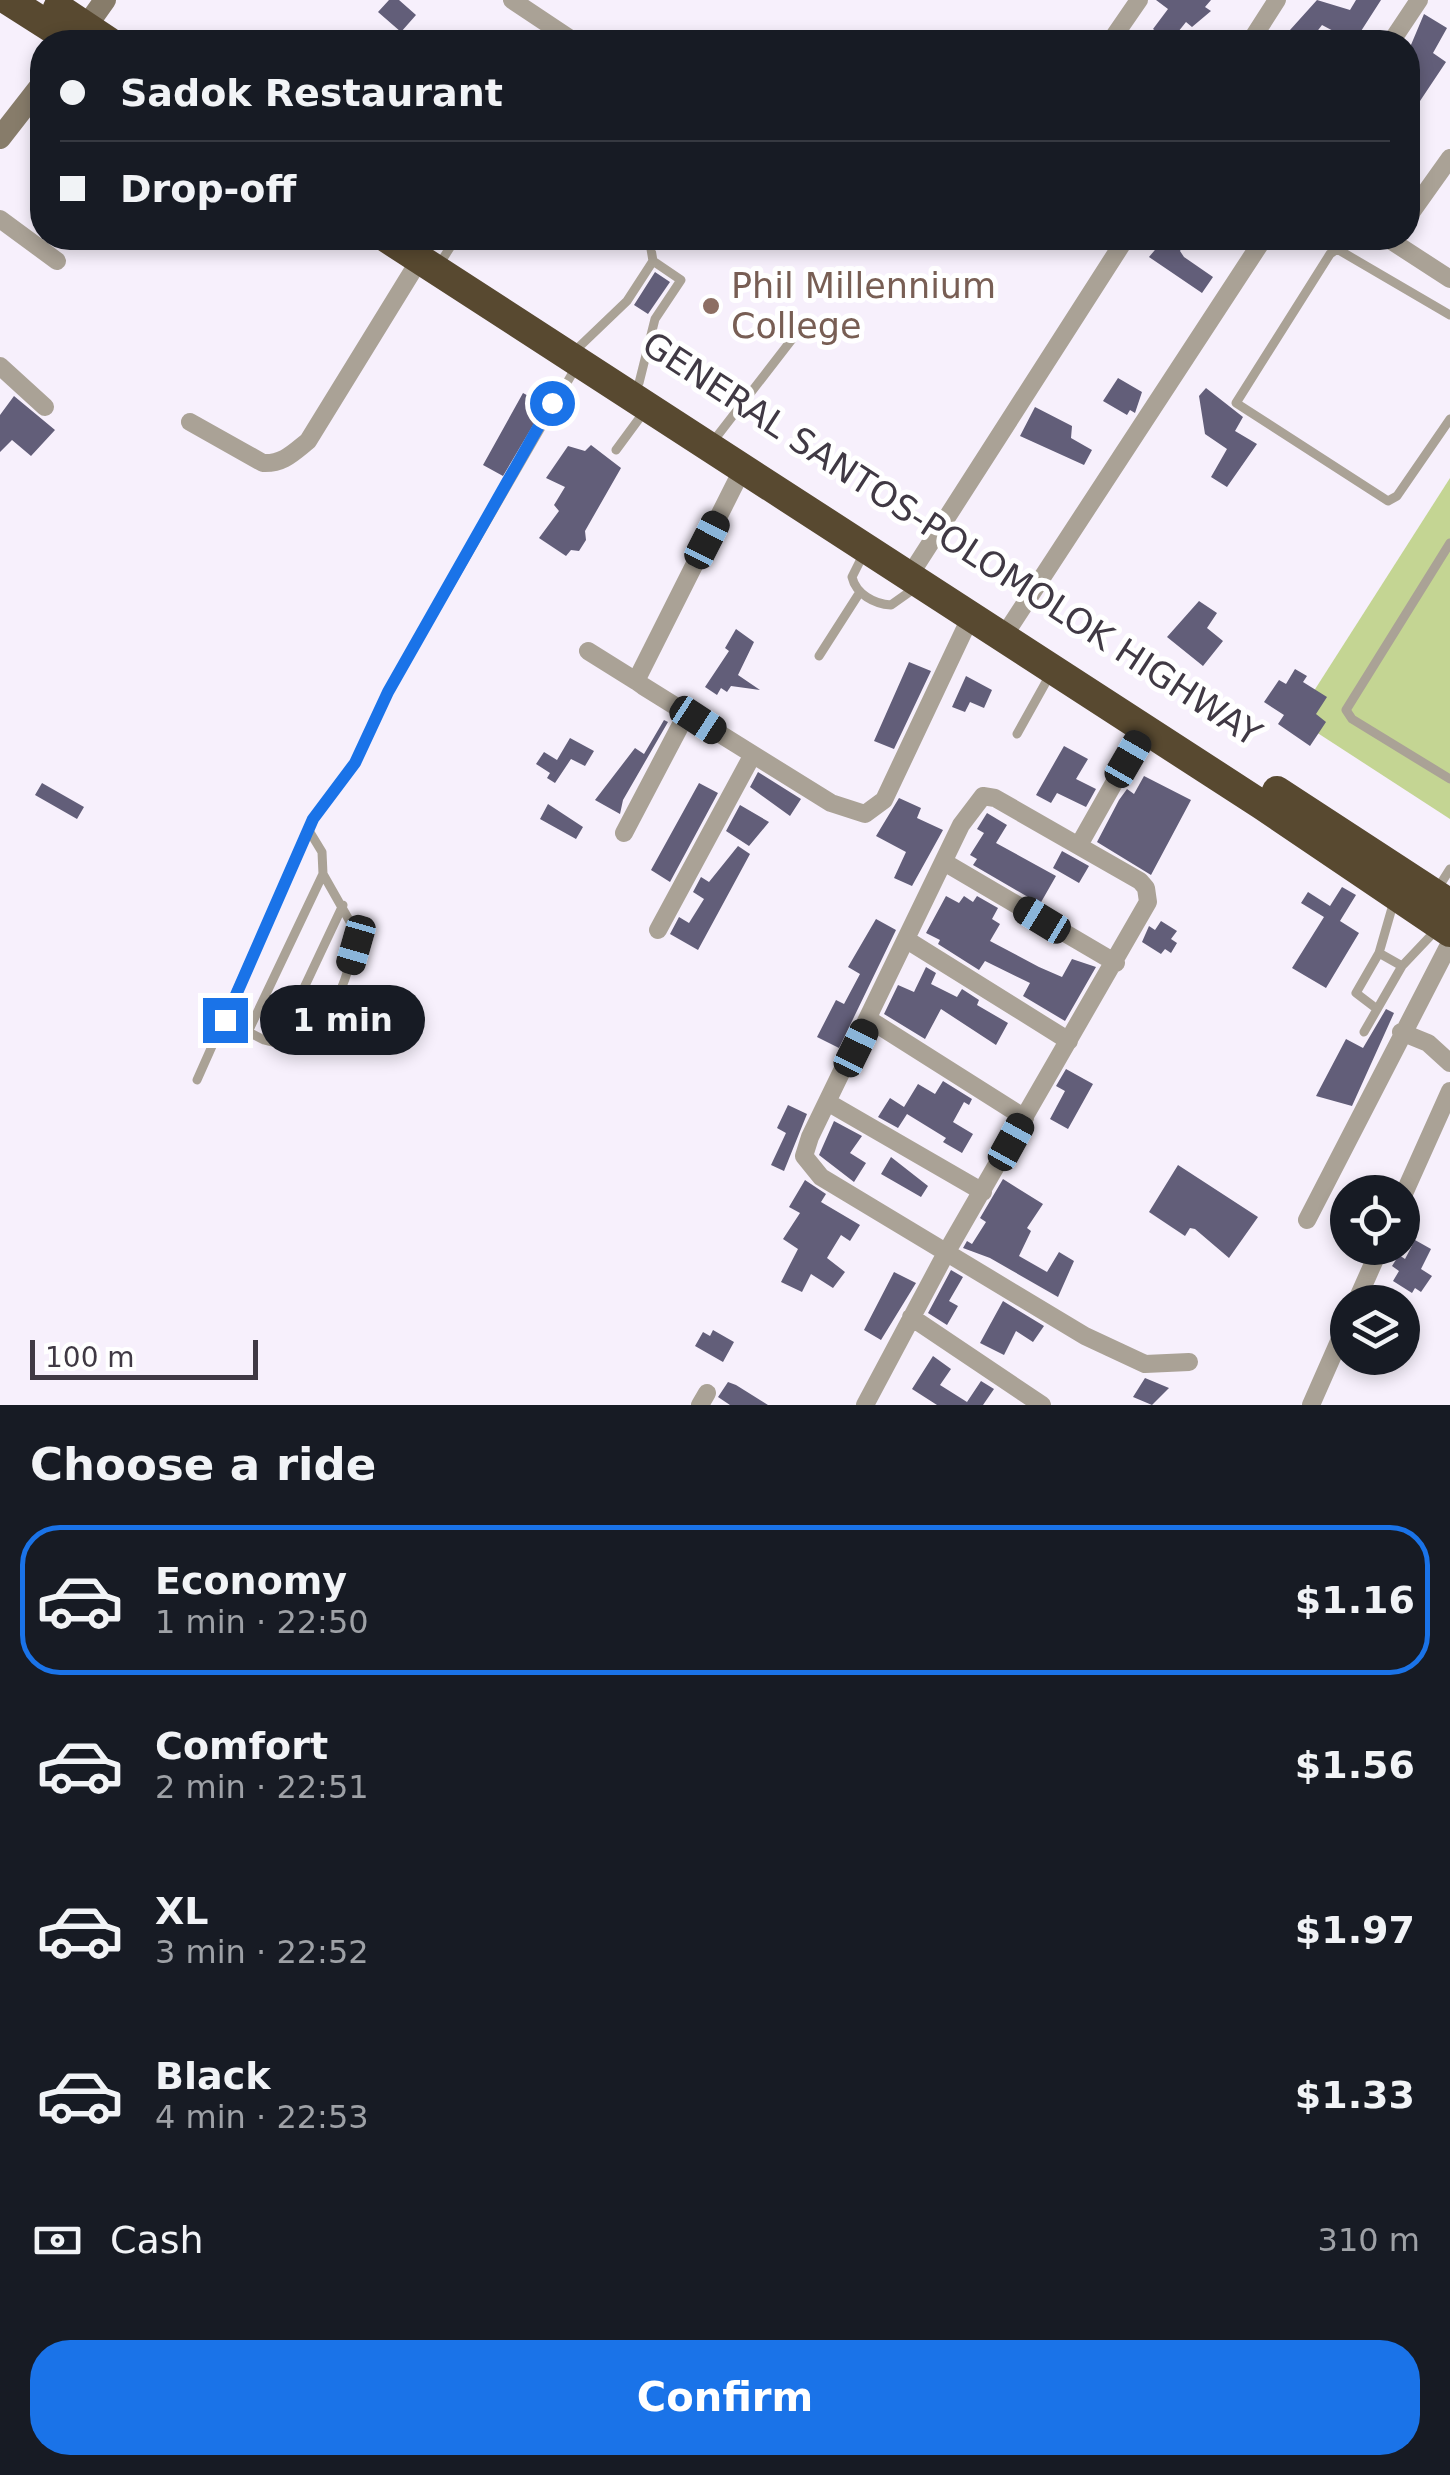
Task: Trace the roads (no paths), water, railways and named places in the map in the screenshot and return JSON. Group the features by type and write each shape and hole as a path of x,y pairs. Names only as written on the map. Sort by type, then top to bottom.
{"highway":[{"path":"8,0 48,9 80,30"},
{"path":"436,250 742,470 865,550 918,574 970,618 1395,896 1447,909"},
{"name":"GENERAL SANTOS-POLOMOLOK HIGHWAY","path":"642,396 718,435 918,574 1011,625 1447,909"}],"street":[{"path":"93,30 104,0"},
{"path":"512,0 558,30"},
{"path":"1118,30 1139,0"},
{"path":"1258,30 1277,0"},
{"path":"1399,30 1419,0"},
{"path":"0,138 30,99"},
{"path":"1420,200 1450,158"},
{"path":"0,219 30,242"},
{"path":"41,250 57,262"},
{"path":"190,422 263,462 276,463 290,456 308,440 432,250"},
{"path":"918,574 1119,250"},
{"path":"1011,625 1256,250"},
{"path":"1407,250 1450,278"},
{"path":"0,366 45,407"},
{"path":"636,681 742,470"},
{"path":"588,652 752,756 831,803 859,814 871,812 884,800 970,618"},
{"path":"624,833 687,713"},
{"path":"1079,845 1144,730"},
{"path":"658,930 752,756"},
{"path":"865,1405 946,1253 1148,902 1146,888 1079,845 983,796 973,804 804,1152 812,1170 946,1253 1128,1359 1145,1364 1189,1362"},
{"path":"944,862 1116,963"},
{"path":"1308,1220 1401,1032 1447,909"},
{"path":"908,940 1068,1041"},
{"path":"870,1020 1025,1118"},
{"path":"1401,1032 1428,1043 1450,1063"},
{"path":"1412,1175 1450,1090"},
{"path":"829,1103 983,1192"},
{"path":"911,1317 1039,1404"},
{"path":"1311,1405 1330,1362"}],"lane":[{"path":"197,1080 308,829 330,792 355,763 388,692 579,355 642,285 653,261 651,250"},
{"path":"1335,250 1236,403 1384,501 1397,496 1449,421"},
{"path":"1341,250 1450,315"},
{"path":"616,450 642,396 655,319 664,299 681,278 653,261"},
{"path":"718,435 793,338"},
{"path":"865,550 852,577 860,592 878,604 892,605 918,574"},
{"path":"1448,551 1346,710 1352,719 1450,779"},
{"path":"820,656 860,592"},
{"path":"1017,734 1052,671"},
{"path":"248,1032 323,874 322,852 308,829"},
{"path":"225,1020 248,1032 307,1050 323,1028 357,934 323,874"},
{"path":"1378,1009 1357,994 1379,953 1395,896"},
{"path":"279,1041 343,905"},
{"path":"1364,1032 1388,986 1447,909"},
{"path":"1379,953 1402,966"}],"place":[{"name":"Phil Millennium College","path":"711,306"}]}
